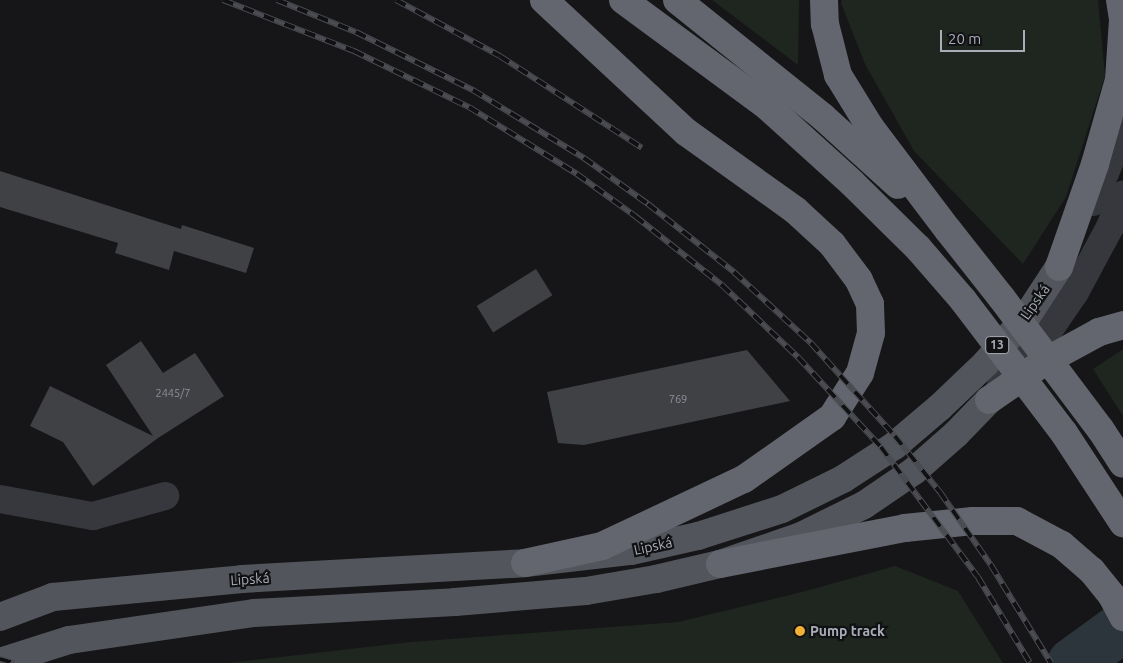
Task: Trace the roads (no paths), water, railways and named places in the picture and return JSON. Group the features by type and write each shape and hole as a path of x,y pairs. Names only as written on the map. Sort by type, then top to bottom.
{"highway":[{"path":"525,563 602,546 744,479 832,417 860,373 871,333 870,304 859,280 832,244 795,210 686,132 544,0"},
{"name":"13","path":"623,0 768,107 852,183 918,248 963,300 1064,433 1123,523"},
{"name":"13","path":"677,0 823,117 948,230 1001,296 1101,430 1123,464"},
{"path":"824,0 825,24 838,75 870,127 948,230"},
{"path":"1059,267 1095,164 1119,80 1123,20 1120,0"},
{"path":"989,400 1044,362 1099,332 1123,325"},
{"path":"720,564 905,528 973,520 1018,521 1062,545 1092,571 1117,606"}],"main road":[{"name":"Lipská","path":"0,617 53,597 242,579 525,563 631,552 698,536 782,509 843,479 894,446 940,407 986,364 1027,316 1059,267"},
{"name":"Lipská","path":"0,662 69,640 254,613 455,602 586,591 656,579 720,564 801,536 864,504 914,471 956,434 989,400"}],"street":[{"name":"Lipská","path":"1059,267 1086,217 1123,130"},
{"name":"Lipská","path":"989,400 1045,336 1075,292 1110,227 1123,195"},
{"path":"0,499 92,516 166,496"}],"waterway":[{"path":"1072,663 1123,626"}],"railway":[{"path":"223,0 354,51 469,107 577,174 635,216 722,285 798,357 881,447 978,577 1030,663"},
{"path":"277,0 356,32 473,90 584,158 648,204 734,272 811,343 895,436 940,492 991,565 1051,663"},
{"path":"396,0 500,56 642,148"},
{"path":"0,659 14,663"}],"place":[{"name":"Pump track","path":"800,631"}]}
